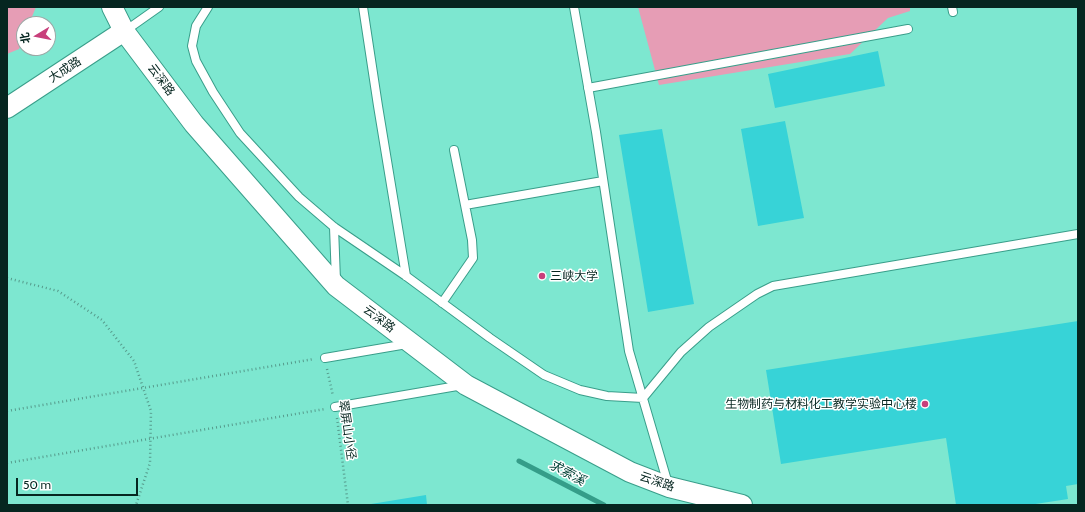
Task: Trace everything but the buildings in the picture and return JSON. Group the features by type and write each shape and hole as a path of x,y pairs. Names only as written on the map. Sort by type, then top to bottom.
{"street":[{"name":"云深路","path":"112,7 124,31 194,124 336,286 466,385 630,472 669,487 742,505"},
{"name":"大成路","path":"7,108 124,31"}],"lane":[{"path":"124,31 159,7"},
{"path":"208,7 196,26 192,46 196,61 213,92 240,133 300,197 334,227 406,276 490,338 544,375 580,390 607,396 643,398"},
{"path":"363,7 406,276"},
{"path":"574,7 629,351 669,487"},
{"path":"588,88 908,29"},
{"path":"442,303 474,258 472,240 454,150"},
{"path":"465,205 603,181"},
{"path":"334,227 336,286"},
{"path":"643,398 681,352 709,326 757,294 773,286 1078,234"},
{"path":"325,358 411,343"},
{"path":"335,407 466,385"}],"path":[{"path":"7,278 58,291 102,320 134,361 151,411 150,463 136,505"},
{"path":"7,411 325,358"},
{"name":"翠屏山小径","path":"325,358 335,407 348,505"},
{"path":"7,463 335,407"}],"shaded area":[{"name":"三峡大学","path":"7,7 1078,7 1078,505 7,505"},
{"path":"7,7 36,7 32,16 16,16 16,50 7,54"},
{"path":"638,7 910,7 910,11 888,18 850,54 659,85"}],"waterway":[{"name":"求索溪","path":"519,461 604,505"}],"place":[{"name":"三峡大学","path":"542,276"},
{"name":"生物制药与材料化工教学实验中心楼","path":"925,404"}]}
